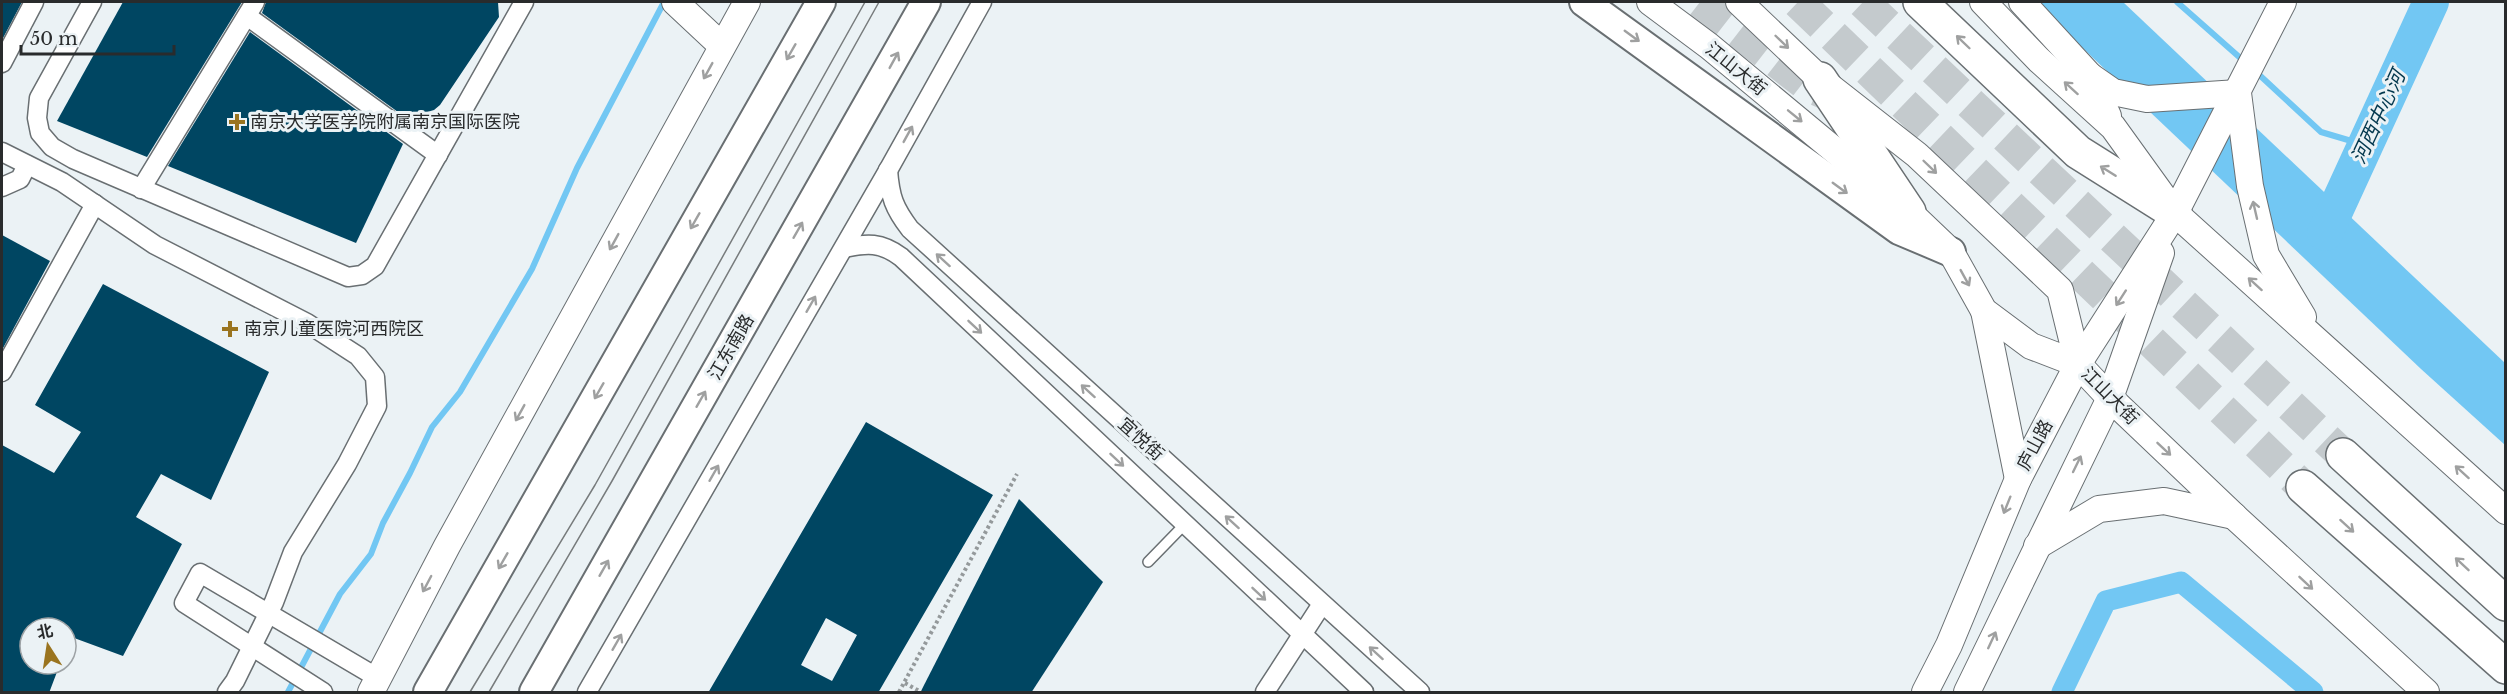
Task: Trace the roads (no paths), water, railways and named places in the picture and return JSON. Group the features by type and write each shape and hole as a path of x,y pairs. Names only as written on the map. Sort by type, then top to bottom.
{"highway":[{"path":"1920,2 2078,152 2175,213"},
{"path":"1820,79 1909,212"},
{"path":"2343,455 2505,604"},
{"path":"2303,487 2505,667"}],"main road":[{"path":"675,2 714,38"},
{"path":"375,685 714,38 747,2"},
{"path":"428,693 821,2"},
{"name":"江东南路","path":"534,693 926,2"},
{"path":"1584,2 1899,230 1951,252"},
{"name":"江山大街","path":"1650,2 1709,46 1909,212 1951,252 1984,311 2031,346 2078,364 2110,398 2235,517 2426,693"},
{"path":"1739,2 1820,79 1917,155 2060,290 2078,364"},
{"path":"1983,2 2038,60 2112,128 2175,213 2505,511"},
{"path":"2022,2 2090,76 2113,92 2147,99 2238,93 2250,186 2266,255 2315,338"},
{"name":"庐山路","path":"1925,693 1949,645 2018,478 2078,364 2175,213 2283,2"},
{"path":"2090,76 2112,128"},
{"name":"庐山路","path":"1967,693 2110,398 2175,213"},
{"path":"1984,311 2018,478"},
{"path":"2037,546 2099,509 2164,501 2235,517"}],"street":[{"path":"2,63 34,2"},
{"path":"93,2 39,98 37,118 40,133 52,147 73,159 141,189 348,277 362,275 375,266 524,2"},
{"path":"587,693 844,248 982,2"},
{"path":"141,189 251,9 438,155"},
{"path":"2,152 62,182 155,245 307,323 358,356 375,377 377,406 347,464 293,552 269,613 227,693"},
{"path":"2,187 20,179 27,165"},
{"name":"宜悦街","path":"888,170 889,189 895,208 910,229 1420,693"},
{"path":"2,372 95,204"},
{"name":"宜悦街","path":"844,248 877,244 890,248 901,257 1364,693"},
{"path":"316,688 184,603 200,573 304,633 375,685"},
{"path":"1265,693 1322,604"}],"lane":[{"path":"1148,562 1185,524"}],"water":[{"path":"2034,2 2123,2 2505,363 2505,445 2421,369"}],"waterway":[{"path":"288,692 340,594 371,554 383,523 432,427 460,392 532,269 577,168 664,2"},
{"path":"2177,2 2246,63"},
{"name":"河西中心河","path":"2325,233 2431,2"},
{"path":"2254,70 2321,132 2365,145"},
{"name":"河西中心河","path":"2062,692 2106,601 2181,582 2313,692"}],"tunnel":[{"path":"1700,2 1807,85 1846,102"},
{"path":"1798,2 2303,487"},
{"path":"1863,2 2343,455"}],"tram line":[{"path":"470,692 595,485 865,2"},
{"path":"489,692 612,481 879,2"}],"place":[{"name":"南京大学医学院附属南京国际医院","path":"237,122"},
{"name":"南京儿童医院河西院区","path":"230,329"}]}
